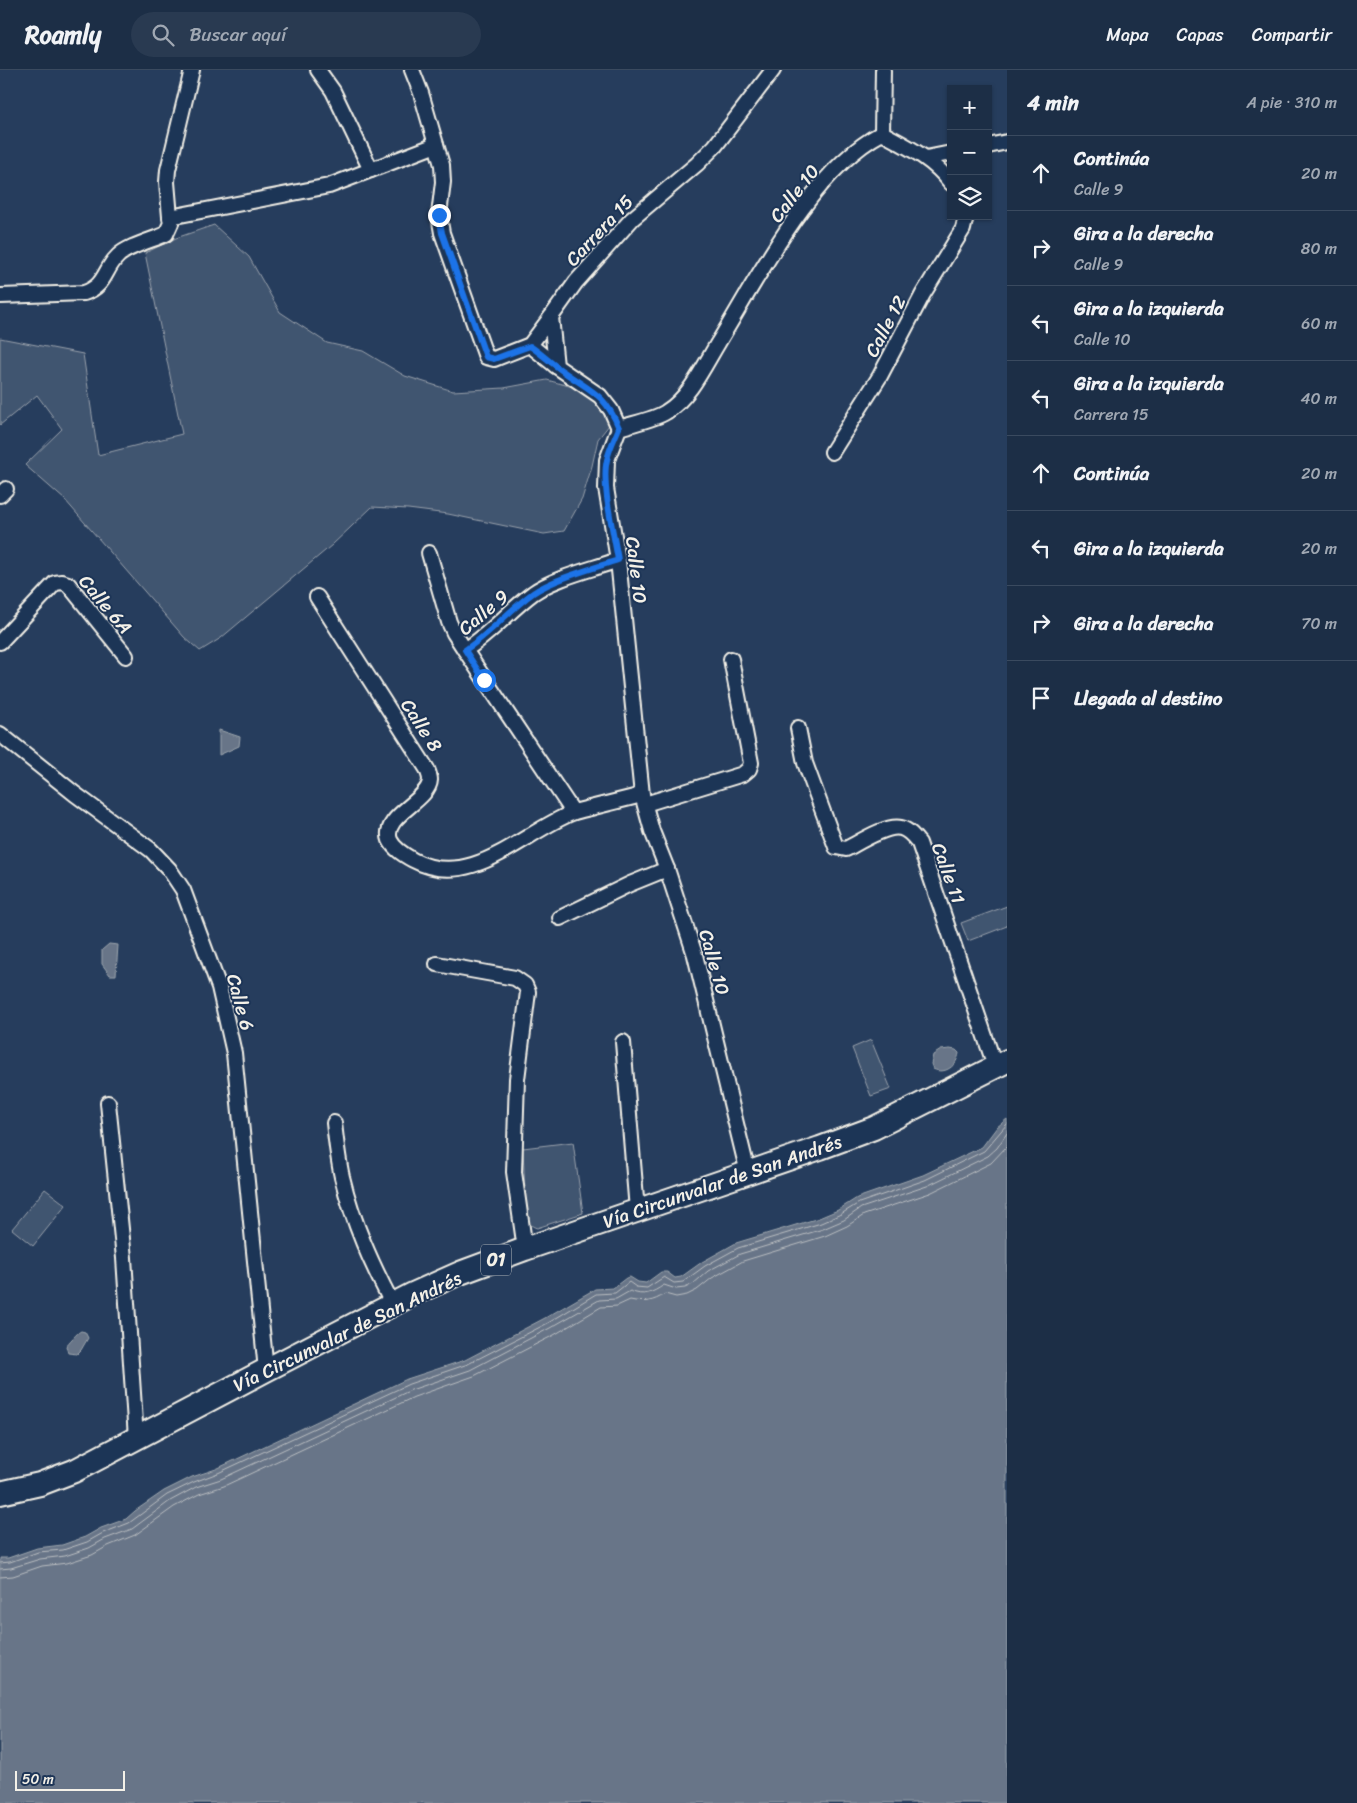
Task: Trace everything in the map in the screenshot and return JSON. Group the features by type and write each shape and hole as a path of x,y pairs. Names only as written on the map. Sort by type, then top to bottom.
{"highway":[{"name":"Vía Circunvalar de San Andrés","path":"0,1493 53,1480 393,1305 460,1273 874,1128 1001,1064"}],"street":[{"path":"1,296 84,293 93,290 100,284 118,256 166,234 170,230 168,170 192,70"},
{"path":"318,70 333,91 371,170"},
{"path":"412,70 421,93 442,165 443,182 439,215 442,233 486,357 494,359 530,346 600,396 612,410 619,428"},
{"name":"Carrera 15","path":"530,346 576,282 632,219 697,164 715,146 773,70"},
{"path":"883,70 882,133 926,158 947,178"},
{"name":"Calle 10","path":"748,1173 702,982 667,869 652,831 644,800 618,560 605,472 607,460 619,428 665,413 679,400 699,374 782,238 820,186 863,144 882,133"},
{"path":"992,145 1007,142"},
{"path":"170,217 329,186 436,145"},
{"path":"926,158 947,154"},
{"name":"Calle 12","path":"832,452 880,376 923,294 963,229 965,220"},
{"path":"550,317 556,366"},
{"path":"429,552 449,622 465,650"},
{"name":"Calle 9","path":"572,812 465,650 486,635 532,594 545,586 618,560"},
{"name":"Calle 6A","path":"0,642 55,583 62,582 68,584 126,656"},
{"name":"Calle 8","path":"317,597 427,769 430,779 428,787 392,824 389,832 390,839 393,845 404,855 420,864 445,869 466,867 486,862 572,812 644,800 743,774 749,770 751,763 730,660"},
{"name":"Calle 11","path":"798,728 805,763 836,847 846,849 893,827 912,834 919,843 1001,1064"},
{"name":"Calle 6","path":"0,734 75,794 151,850 169,869 183,890 219,987 234,1053 266,1370"},
{"path":"560,918 621,888 667,869"},
{"path":"437,964 515,978 525,985 528,992 517,1080 514,1162 525,1249"},
{"path":"623,1042 637,1210"},
{"path":"108,1103 124,1258 136,1438"},
{"path":"334,1123 342,1175 353,1216 369,1259 393,1305"}],"shaded area":[{"path":"214,225 249,257 280,312 327,343 363,351 405,376 453,391 504,388 547,380 580,389 601,402 613,420 598,439 582,499 564,531 544,534 448,514 372,507 332,545 221,638 200,651 184,637 65,500 25,465 62,429 37,395 0,425 0,338 83,354 98,455 182,434 145,253 176,238"},
{"path":"1007,906 1007,926 968,941 961,923"},
{"path":"871,1040 891,1089 871,1096 852,1048"},
{"path":"573,1142 583,1213 537,1228 530,1224 526,1217 523,1148"},
{"path":"45,1189 66,1205 33,1246 12,1229"}],"water":[{"path":"219,730 240,737 239,746 219,755"},
{"path":"109,944 118,945 116,975 110,975 102,964 102,950"},
{"path":"941,1050 956,1050 959,1053 956,1062 946,1070 937,1071 933,1069 931,1064 933,1055"},
{"path":"1007,1119 1007,1803 0,1803 0,1558 8,1558 37,1548 62,1545 126,1519 164,1491 192,1477 216,1469 407,1379 465,1360 595,1289 613,1288 630,1277 638,1282 646,1283 661,1272 667,1272 675,1278 681,1277 702,1262 736,1243 819,1218 838,1210 857,1198 923,1175 982,1147 997,1127"},
{"path":"81,1331 85,1332 88,1338 81,1350 77,1354 68,1353 66,1346"}],"route":[{"path":"439,215 442,233 486,357 494,359 530,346 562,371 600,396 612,410 619,428 607,460 605,472 618,560 545,586 532,594 486,635 465,650 484,680"}]}
